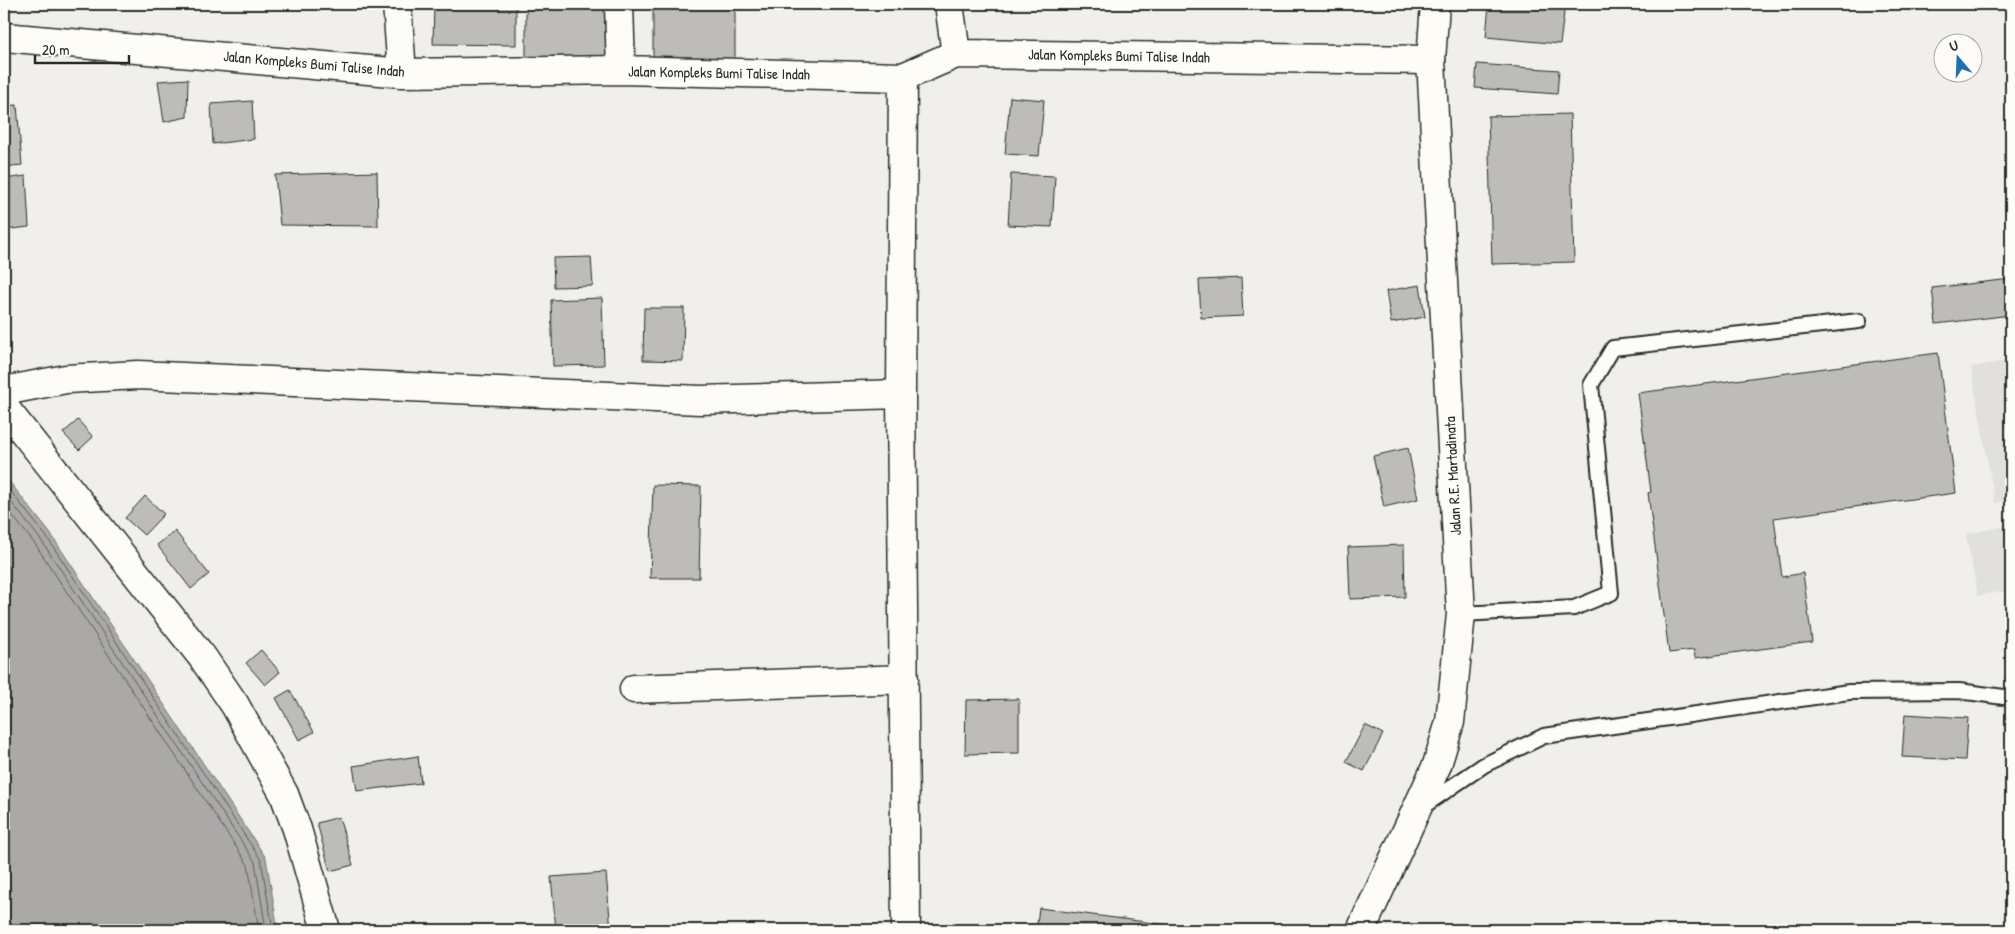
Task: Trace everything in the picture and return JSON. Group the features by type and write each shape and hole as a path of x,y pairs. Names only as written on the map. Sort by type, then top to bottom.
{"main road":[{"path":"397,4 402,73"},
{"path":"619,4 621,70"},
{"path":"948,4 956,54"},
{"name":"Jalan R.E. Martadinata","path":"1360,930 1437,765 1450,722 1460,614 1431,60 1435,4"},
{"name":"Jalan Kompleks Bumi Talise Indah","path":"4,38 402,73 621,70 903,77 956,54 1431,60"},
{"path":"903,77 901,394 906,930"},
{"path":"4,391 66,379 138,375 700,400 901,394"},
{"path":"4,407 203,658 235,705 284,794 326,930"},
{"path":"634,689 904,679"}],"lane":[{"path":"1460,614 1574,608 1611,593 1591,385 1613,348 1859,321"},
{"path":"1413,813 1484,765 1544,736 1849,692 1959,691 2011,698"}],"shaded area":[{"path":"2011,360 2011,500 1995,503 1971,367"},
{"path":"2011,525 2011,590 1978,596 1966,534"}],"water":[{"path":"4,475 50,533 266,858 278,930 4,930"}],"building":[{"path":"434,4 516,4 516,45 433,44"},
{"path":"526,4 610,4 610,58 526,59"},
{"path":"653,4 735,4 735,61 653,62"},
{"path":"1489,4 1565,4 1560,44 1486,37"},
{"path":"1477,64 1559,70 1557,94 1475,88"},
{"path":"188,79 187,117 164,122 158,81"},
{"path":"1010,97 1044,100 1039,156 1005,154"},
{"path":"252,101 254,139 213,144 211,104"},
{"path":"17,105 22,165 4,167 4,106"},
{"path":"1570,114 1574,262 1492,264 1488,116"},
{"path":"377,172 378,226 280,225 275,175"},
{"path":"1011,174 1055,176 1052,227 1008,225"},
{"path":"26,176 29,227 4,230 4,179"},
{"path":"591,257 593,286 554,287 553,258"},
{"path":"1241,278 1243,316 1201,318 1199,280"},
{"path":"2011,279 2011,315 1936,324 1932,288"},
{"path":"1420,285 1425,317 1391,323 1386,291"},
{"path":"602,298 604,365 553,366 551,300"},
{"path":"644,308 684,308 683,361 643,360"},
{"path":"1938,353 1956,493 1774,518 1782,577 1803,573 1812,642 1695,658 1694,650 1669,653 1648,493 1651,492 1638,393"},
{"path":"78,420 93,437 79,450 63,433"},
{"path":"1408,448 1418,499 1384,507 1373,456"},
{"path":"653,485 701,486 699,578 650,578"},
{"path":"145,496 164,514 144,535 125,518"},
{"path":"175,531 209,574 191,589 157,545"},
{"path":"1404,545 1405,597 1350,599 1348,547"},
{"path":"261,650 280,672 265,685 246,663"},
{"path":"290,690 314,732 299,740 276,698"},
{"path":"1019,699 1019,753 965,754 966,700"},
{"path":"1905,714 1968,718 1965,760 1902,757"},
{"path":"1365,725 1383,734 1364,771 1346,762"},
{"path":"418,756 421,783 357,791 353,766"},
{"path":"339,817 353,865 330,871 317,823"},
{"path":"606,873 611,930 556,930 551,877"},
{"path":"1039,908 1207,930 1036,930"}]}
